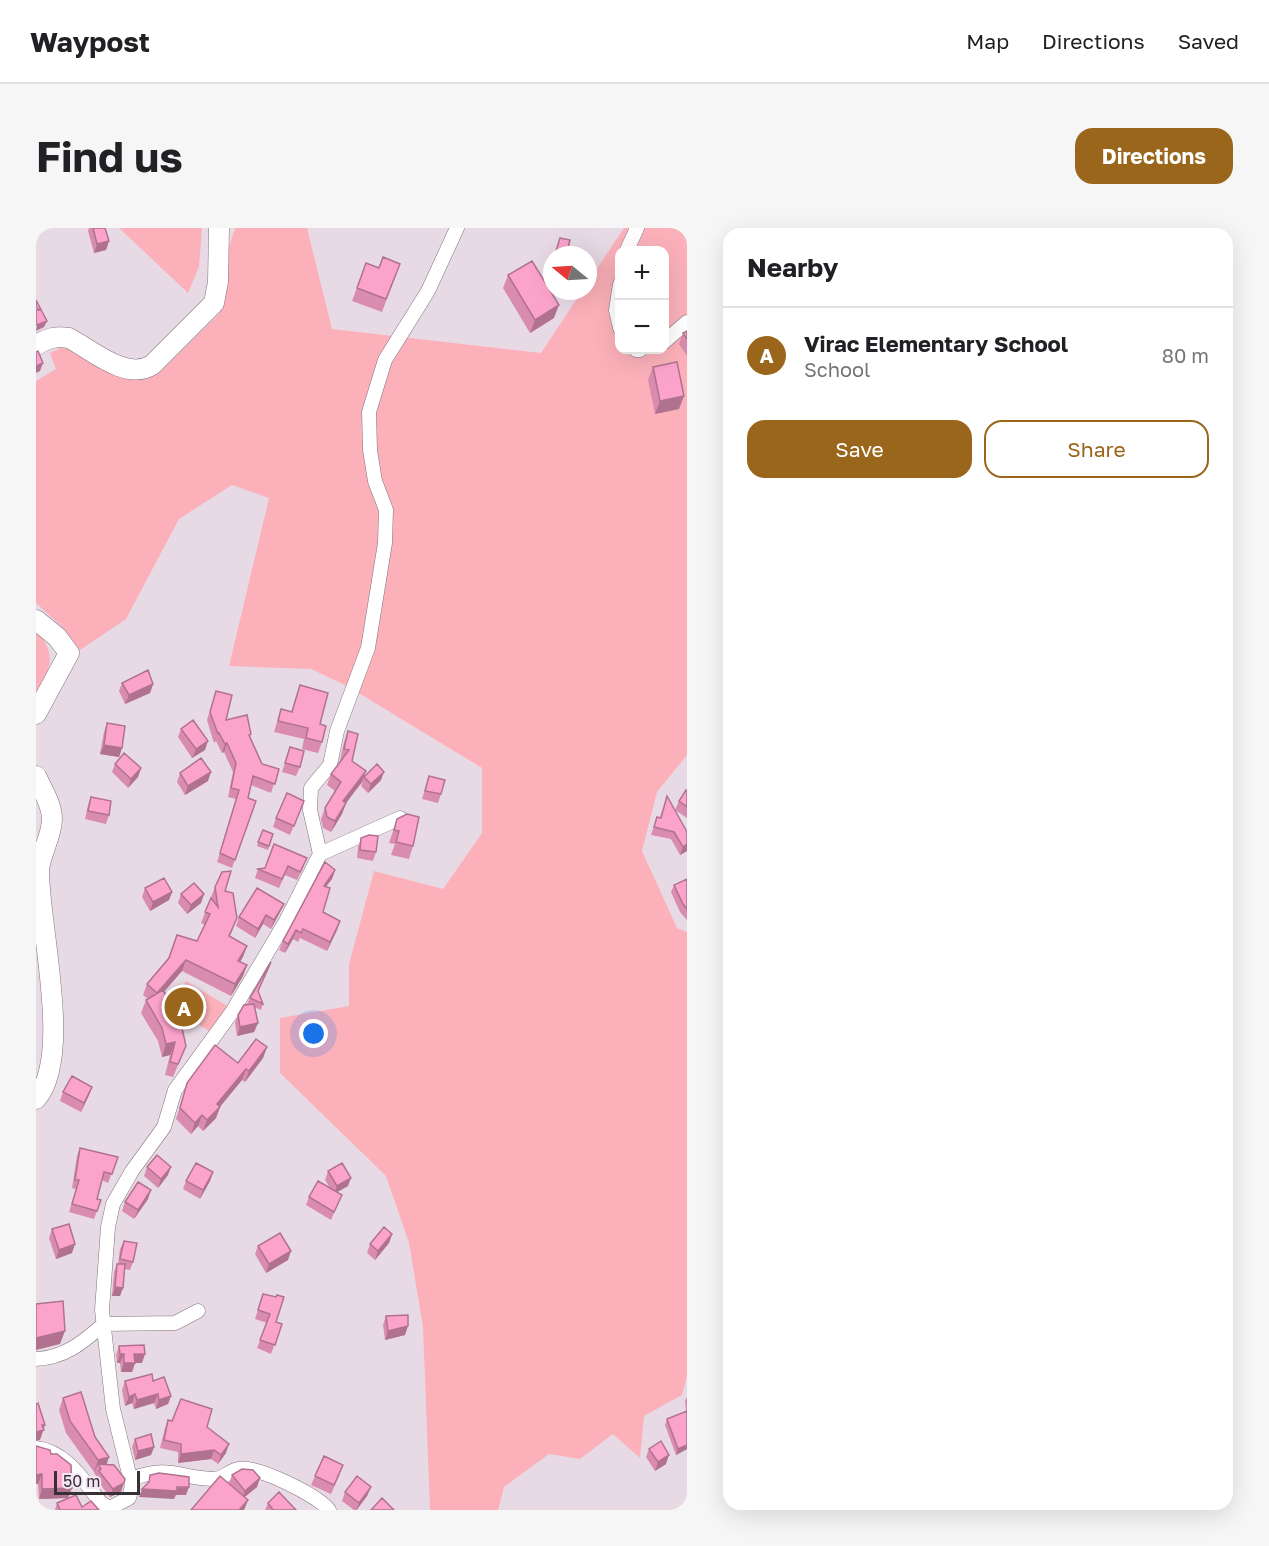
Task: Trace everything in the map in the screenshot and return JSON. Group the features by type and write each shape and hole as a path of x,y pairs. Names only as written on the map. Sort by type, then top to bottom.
{"main road":[{"path":"36,345 51,337 69,338 124,369 135,371 152,365 214,303 218,282 219,228"},
{"path":"36,620 57,637 69,653 36,714"},
{"path":"36,776 49,803 52,819 39,870 53,1029 49,1077 44,1090 36,1099"}],"street":[{"path":"320,854 310,810 311,788 330,765 337,731 368,648 385,543 386,510 375,481 370,450 369,412 385,360 428,291 457,228"},
{"path":"629,246 637,228"},
{"path":"669,337 687,321"},
{"path":"36,1448 47,1449 62,1456 101,1503 110,1509 129,1498 131,1479 113,1409 104,1324 108,1227 113,1204 132,1171 164,1126 175,1090 232,1012 286,921 320,854 400,818"},
{"path":"36,1359 62,1355 80,1345 104,1324 175,1323 198,1311"},
{"path":"131,1479 155,1471 215,1479 238,1469 248,1469 269,1476 310,1496 329,1510"}],"shaded area":[{"path":"119,228 202,228 199,267 188,293"},
{"path":"235,228 307,228 332,329 541,353 576,300 597,300 597,268 624,228 687,228 687,755 657,792 642,851 677,928 687,932 687,1376 682,1395 644,1416 640,1458 613,1434 580,1459 549,1454 504,1487 498,1510 430,1510 423,1327 409,1243 386,1176 280,1073 280,1018 349,1006 349,964 374,871 443,889 482,833 482,768 347,686 311,669 229,666 269,498 232,485 179,519 126,619 80,650 62,627 36,603 36,381 56,369 50,353 64,346 87,355 122,378 142,380 161,371 219,314 225,298 228,250"},
{"path":"36,632 47,647 50,662 45,679 36,695"},
{"path":"186,981 229,1007 214,1034 170,1007"}],"building":[{"path":"93,228 105,228 109,241 97,244"},
{"path":"560,238 570,240 568,246 558,246"},
{"path":"383,257 400,264 386,299 357,288 366,263 379,268"},
{"path":"532,261 543,279 543,300 556,300 559,305 535,320 508,275"},
{"path":"36,300 47,321 37,325 36,310 40,310 36,307"},
{"path":"38,351 43,363 36,366 36,352"},
{"path":"677,362 684,396 660,401 653,367"},
{"path":"148,670 153,684 129,695 122,683"},
{"path":"300,685 328,693 320,724 326,726 322,742 306,738 308,728 278,721 281,709 292,712"},
{"path":"216,691 232,695 226,720 247,715 251,734 249,735 262,764 279,769 275,784 253,776 248,798 256,801 235,860 220,853 239,790 231,788 236,763 227,743 225,744 218,734 210,712"},
{"path":"193,720 208,741 196,749 181,729"},
{"path":"107,723 125,726 122,748 104,745"},
{"path":"348,731 358,734 352,761 366,771 343,801 346,803 335,821 327,817 325,808 341,782 331,774 349,750 344,749"},
{"path":"290,747 304,751 300,767 285,763"},
{"path":"124,753 141,768 131,779 115,764"},
{"path":"201,758 211,772 188,786 180,773"},
{"path":"377,764 384,772 371,784 364,777"},
{"path":"429,776 445,780 441,794 425,791"},
{"path":"687,791 687,807 679,801"},
{"path":"287,793 304,801 294,826 276,818"},
{"path":"667,796 687,832 687,844 683,847 674,832 654,827 657,817 661,818"},
{"path":"91,797 111,801 109,815 88,811"},
{"path":"407,814 419,817 413,846 396,842 399,831 394,830 397,819"},
{"path":"263,830 273,834 269,846 258,842"},
{"path":"369,835 378,836 376,852 360,850 361,838"},
{"path":"274,844 307,858 300,872 288,866 282,879 258,869 265,868"},
{"path":"325,862 335,870 324,886 330,888 323,912 340,921 330,942 303,929 301,933 296,930 288,944 283,941"},
{"path":"231,871 225,891 233,893 237,918 229,936 247,946 238,961 247,965 235,984 186,960 157,993 147,984 169,958 177,935 197,941 210,914 205,912 211,898 218,907 215,887 222,872"},
{"path":"164,878 172,892 153,902 145,888"},
{"path":"687,879 687,909 674,885"},
{"path":"194,883 204,894 191,905 181,894"},
{"path":"257,888 284,904 274,920 266,915 258,929 239,917"},
{"path":"271,962 258,991 263,1004 250,998"},
{"path":"163,990 180,1019 186,1046 178,1064 170,1062 175,1042 166,1044 162,1028 146,1000"},
{"path":"254,1004 258,1023 240,1027 238,1015 244,1005"},
{"path":"256,1039 267,1047 249,1071 246,1069 217,1104 220,1107 207,1120 202,1115 195,1123 180,1108 187,1083 215,1045 238,1063"},
{"path":"72,1076 92,1087 84,1103 63,1092"},
{"path":"80,1148 118,1157 112,1174 104,1172 97,1199 101,1200 97,1211 72,1204 79,1180 75,1180"},
{"path":"157,1155 171,1167 161,1179 147,1167"},
{"path":"196,1163 213,1172 203,1190 186,1181"},
{"path":"342,1163 351,1178 337,1186 328,1171"},
{"path":"318,1181 342,1195 334,1212 309,1197"},
{"path":"138,1182 151,1190 138,1210 125,1202"},
{"path":"69,1224 75,1244 59,1250 52,1229"},
{"path":"384,1227 392,1234 378,1251 370,1244"},
{"path":"280,1233 291,1251 269,1264 258,1246"},
{"path":"124,1241 137,1243 133,1262 120,1259"},
{"path":"117,1264 125,1264 123,1288 115,1287"},
{"path":"263,1294 284,1297 276,1322 282,1324 275,1345 260,1340 270,1314 258,1310"},
{"path":"63,1301 65,1331 36,1338 36,1304"},
{"path":"408,1315 408,1326 388,1331 386,1316"},
{"path":"144,1345 145,1354 134,1354 135,1363 124,1363 124,1354 120,1354 119,1346"},
{"path":"152,1374 153,1381 164,1377 171,1396 159,1400 158,1394 137,1400 135,1394 129,1397 125,1381"},
{"path":"81,1392 95,1437 109,1457 98,1460 70,1421 63,1398"},
{"path":"181,1399 212,1409 207,1427 229,1444 221,1455 214,1450 181,1454 181,1444 164,1440 168,1420 172,1421"},
{"path":"38,1403 45,1425 42,1425 44,1430 36,1432 36,1404"},
{"path":"687,1411 687,1445 678,1449 667,1419"},
{"path":"151,1434 154,1447 138,1451 135,1439"},
{"path":"661,1441 669,1455 658,1462 649,1449"},
{"path":"36,1446 50,1450 51,1454 57,1454 71,1465 72,1488 42,1489 42,1474 36,1475"},
{"path":"324,1456 343,1465 334,1485 315,1476"},
{"path":"98,1464 114,1465 125,1479 124,1483 113,1489 99,1471 101,1469"},
{"path":"242,1469 253,1470 260,1478 245,1491 232,1475"},
{"path":"159,1473 189,1477 189,1487 177,1487 177,1491 142,1489 149,1482 150,1475"},
{"path":"220,1476 248,1500 239,1510 191,1510"},
{"path":"357,1476 371,1487 359,1503 345,1492"},
{"path":"279,1492 296,1510 273,1510 268,1503"},
{"path":"76,1495 82,1507 91,1501 99,1510 60,1510 57,1503"},
{"path":"382,1498 394,1510 371,1510"}],"place":[{"name":"Virac Elementary School","path":"184,1007"}]}
